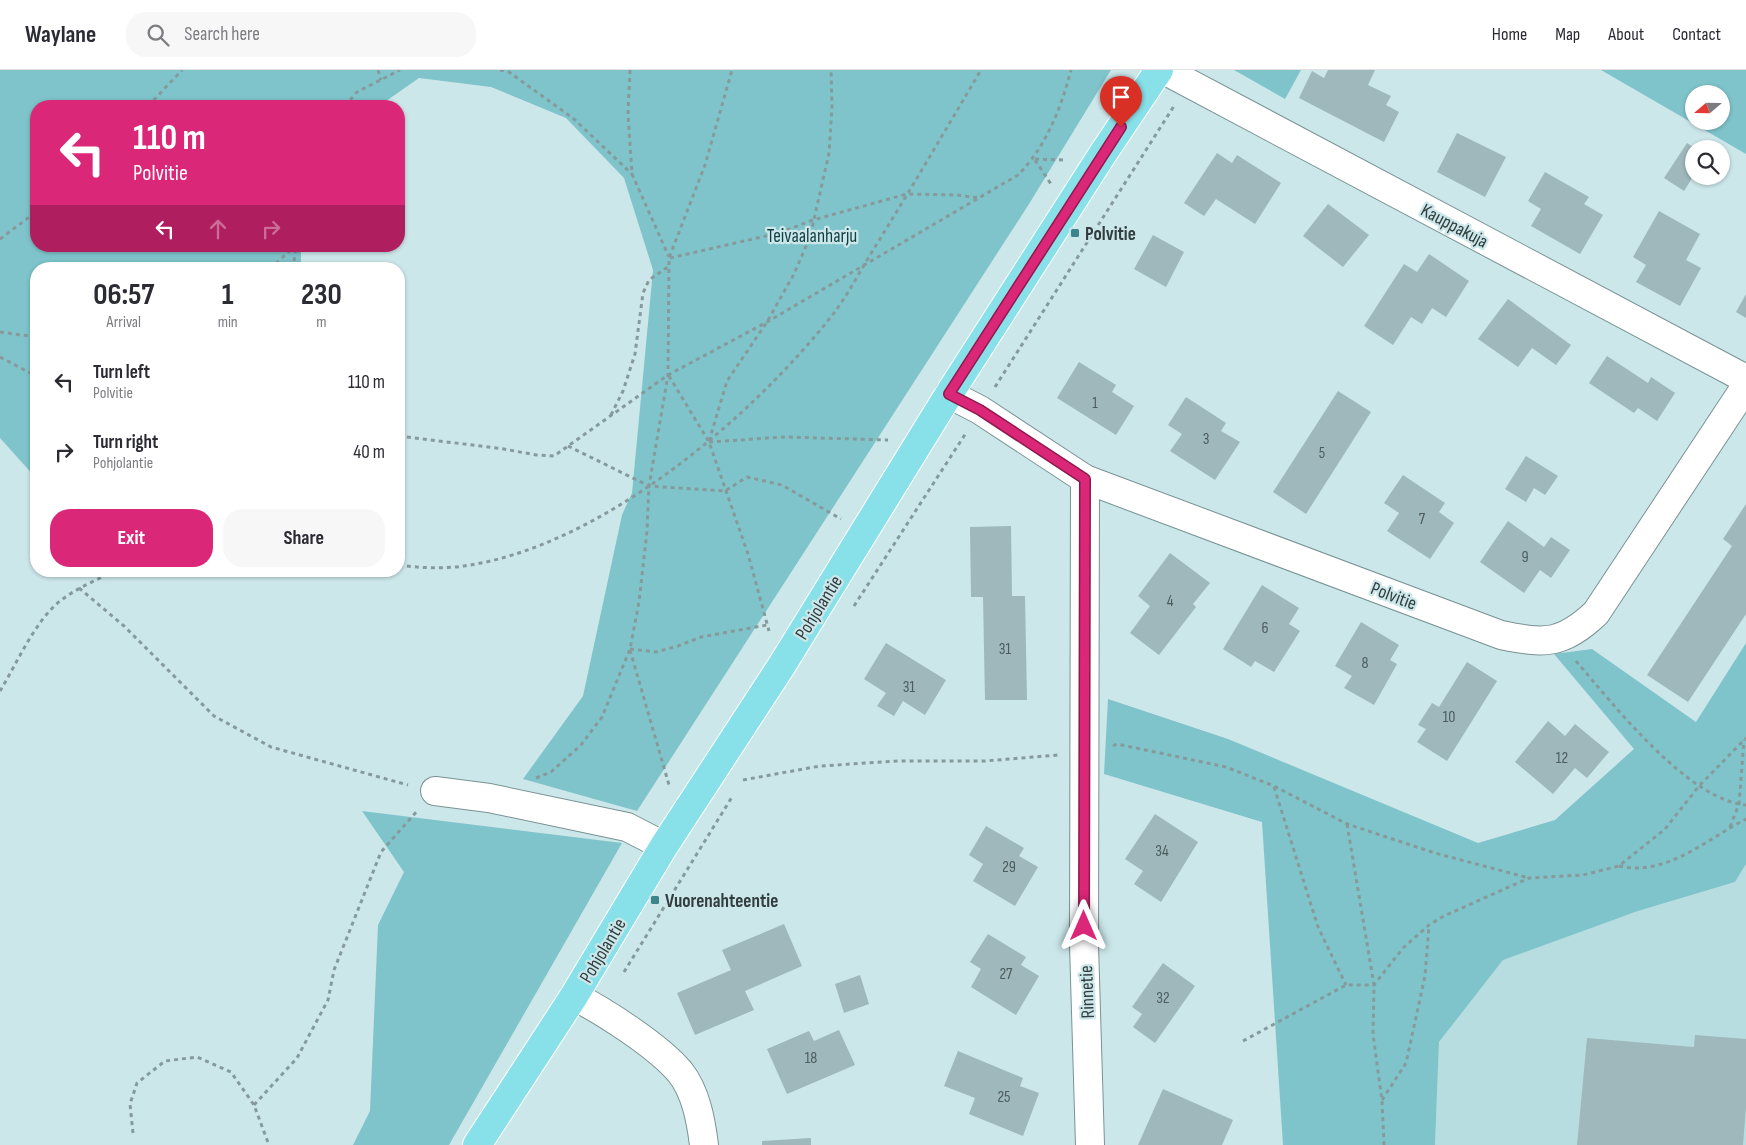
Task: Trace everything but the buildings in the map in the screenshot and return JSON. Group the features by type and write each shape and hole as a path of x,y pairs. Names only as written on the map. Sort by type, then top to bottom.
{"main road":[{"name":"Pohjolantie","path":"477,1145 574,996 664,846 782,665 949,394 1102,155 1159,70"}],"street":[{"name":"Kauppakuja","path":"1164,70 1746,379"},
{"name":"Polvitie","path":"949,394 980,410 1085,479 1501,635 1530,641 1557,639 1577,631 1596,613 1746,386"},
{"name":"Rinnetie","path":"1085,479 1084,945 1090,1145"},
{"path":"435,791 489,798 627,827 664,846"},
{"path":"574,996 601,1010 662,1055 681,1073 700,1119 704,1145"}],"path":[{"path":"154,100 182,70"},
{"path":"378,70 381,80"},
{"path":"350,100 357,92 400,70"},
{"path":"500,70 509,72 574,119 632,174"},
{"path":"630,70 628,114 632,174 669,258"},
{"path":"533,779 551,772 581,745 597,724 602,717 630,649 639,602 647,531 649,486 668,375 669,258 705,165 732,70"},
{"path":"708,442 726,381 767,322 794,274 810,237 829,153 832,107 831,70"},
{"path":"405,565 462,567 511,556 559,537 623,503 708,442 774,382 834,312 981,70"},
{"path":"405,437 504,448 536,455 554,456 668,375 767,322 1018,175 1034,159 1063,101 1071,70"},
{"path":"851,610 1188,84"},
{"path":"1034,159 1075,160"},
{"path":"1034,159 1056,192"},
{"path":"669,258 779,233 814,220 907,194 958,194 980,198"},
{"path":"0,239 30,216"},
{"path":"278,262 289,252"},
{"path":"610,417 623,391 635,354 643,293 648,280 669,266"},
{"path":"0,332 30,336"},
{"path":"0,358 30,373"},
{"path":"668,375 708,442 748,554 767,625 782,665"},
{"path":"708,442 785,437 888,440"},
{"path":"568,446 649,486 725,491 747,477 782,485 864,532"},
{"path":"0,691 45,616 59,602 79,588 102,577"},
{"path":"79,588 124,626 214,716 271,747 435,791 381,852 334,970 328,1000 297,1058 254,1105"},
{"path":"630,649 656,652 678,646 700,636 767,625"},
{"path":"1557,639 1647,743 1699,786 1739,804 1746,805"},
{"path":"630,649 666,778 683,818"},
{"path":"742,780 820,766 898,761 985,761 1084,752 1118,744 1226,768 1274,786 1346,824 1436,853 1529,878 1583,875 1619,866 1665,829 1699,786 1745,739"},
{"path":"1729,828 1739,804 1745,739"},
{"path":"601,1010 747,773"},
{"path":"1274,786 1318,927 1346,985"},
{"path":"1619,866 1635,870 1672,861 1746,819"},
{"path":"1346,824 1374,985 1373,1034 1382,1101 1384,1145"},
{"path":"1374,985 1403,948 1429,925 1444,916 1529,878"},
{"path":"1382,1101 1406,1064 1425,976 1429,925"},
{"path":"1243,1041 1346,985 1374,985"},
{"path":"133,1133 130,1104 137,1083 165,1061 197,1057 231,1072 254,1105 269,1145"}],"shaded area":[{"path":"1746,864 1746,1145 1435,1145 1439,1042 1503,960 1638,911 1735,882"}],"green space":[{"name":"Teivaalanharju","path":"0,70 1111,70 1029,204 637,811 523,779 583,696 622,515 632,493 653,270 624,178 566,118 491,87 419,78 388,100 30,100 30,252 301,252 301,262 30,262 30,471 0,438"},
{"path":"1234,70 1301,70 1285,99"},
{"path":"1601,70 1746,70 1746,154 1730,145 1730,140 1722,140 1705,130 1730,130 1730,85 1685,85 1685,119"},
{"path":"1746,643 1746,864 1735,882 1638,911 1503,960 1439,1042 1435,1145 1283,1145 1262,822 1104,774 1108,699 1228,739 1478,843 1555,820 1634,749 1554,654 1592,649 1696,722"},
{"path":"362,811 622,843 449,1145 353,1145 370,1111 378,925 404,872"}],"place":[{"name":"Polvitie","path":"1075,233"},
{"name":"Vuorenahteentie","path":"655,900"}],"route":[{"path":"1084,926 1085,479 980,410 949,394 1121,127"}]}
